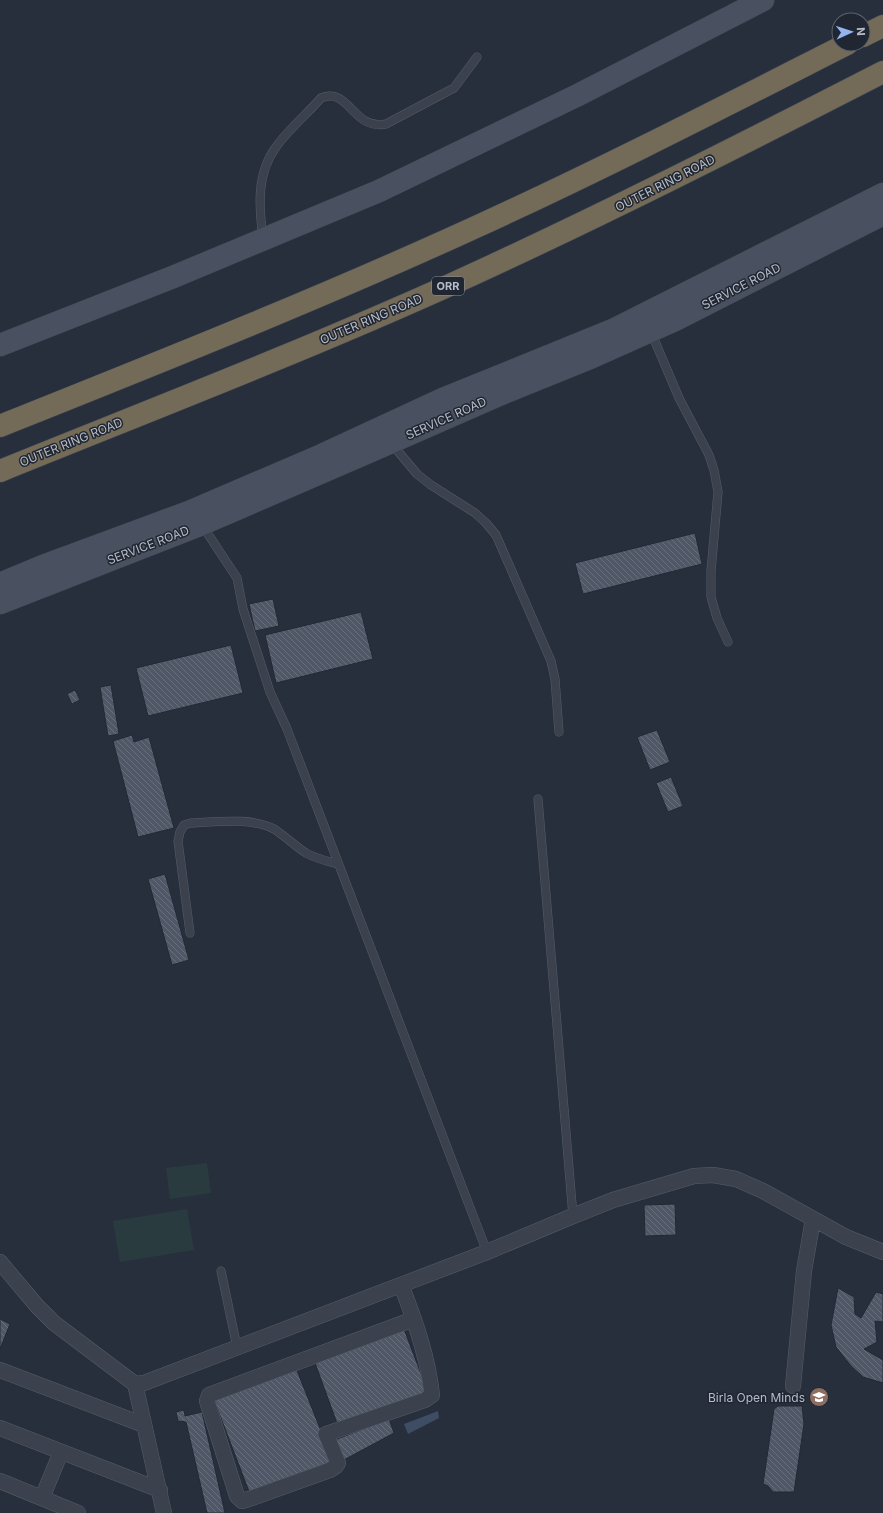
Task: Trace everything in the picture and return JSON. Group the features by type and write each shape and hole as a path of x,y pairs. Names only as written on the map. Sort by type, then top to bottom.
{"highway":[{"path":"871,32 883,26"},
{"path":"0,426 288,310 478,226 645,146 831,52"},
{"name":"OUTER RING ROAD","path":"0,471 268,363 439,290 614,208 883,72"}],"main road":[{"path":"0,346 173,277 408,178 578,95 763,0"},
{"path":"0,584 188,512 322,455 443,399 613,330 883,194"},
{"name":"SERVICE ROAD","path":"0,603 202,524 500,394 585,360 650,331 883,214"}],"street":[{"path":"135,1384 144,1382 487,1252 613,1200 694,1176 713,1175 736,1179 763,1191 846,1237 883,1252"},
{"path":"793,1386 804,1271 813,1218"},
{"path":"0,1262 37,1306 54,1323 135,1384 164,1513"},
{"path":"401,1285 414,1319 430,1378 432,1395 425,1400 326,1434 338,1463 330,1470 242,1501 236,1496 207,1401 209,1395 414,1319"},
{"path":"0,1370 144,1425"},
{"path":"0,1428 160,1490"},
{"path":"42,1498 61,1452"},
{"path":"0,1481 78,1513"}],"lane":[{"path":"264,239 260,210 260,192 269,159 276,147 322,98 327,95 335,95 340,98 363,121 372,125 386,124 454,88 477,57"},
{"path":"650,331 679,398 710,455 714,470 718,492 711,571 711,598 717,618 728,642"},
{"path":"390,443 417,474 431,485 475,513 496,535 551,661 555,679 559,732"},
{"path":"202,524 237,578 243,609 270,692 287,729 487,1252"},
{"path":"538,799 572,1216"},
{"path":"190,933 178,841 180,832 184,825 191,823 235,822 259,824 274,829 307,854 317,859 338,864"},
{"path":"221,1271 237,1347"}],"shaded area":[{"path":"207,1163 211,1193 170,1199 166,1168"},
{"path":"187,1209 194,1250 120,1262 113,1221"}],"water":[{"path":"438,1411 439,1418 408,1434 404,1424"}],"building":[{"path":"695,533 702,564 583,594 575,563"},
{"path":"273,599 279,626 255,631 249,604"},
{"path":"361,612 373,659 276,683 265,635"},
{"path":"231,645 243,693 148,716 136,668"},
{"path":"111,685 119,734 108,736 100,687"},
{"path":"75,690 80,700 72,704 67,694"},
{"path":"657,730 670,762 650,770 637,737"},
{"path":"132,735 134,742 149,737 174,828 138,837 113,741"},
{"path":"671,777 683,806 668,812 656,783"},
{"path":"165,874 189,960 172,965 148,879"},
{"path":"675,1204 676,1235 645,1236 644,1205"},
{"path":"838,1288 854,1297 855,1314 861,1318 876,1292 883,1294 883,1322 875,1321 877,1342 864,1349 883,1360 883,1383 863,1377 851,1366 836,1347 831,1325"},
{"path":"0,1319 10,1324 0,1349"},
{"path":"404,1329 428,1392 338,1426 315,1363"},
{"path":"296,1368 333,1461 250,1494 214,1400"},
{"path":"778,1406 802,1406 804,1424 794,1492 773,1492 768,1486 763,1484 774,1409"},
{"path":"184,1410 185,1416 202,1412 225,1513 207,1513 186,1422 178,1421 176,1412"},
{"path":"389,1419 394,1433 340,1462 332,1441"}],"place":[{"name":"Birla Open Minds","path":"819,1397"}]}
